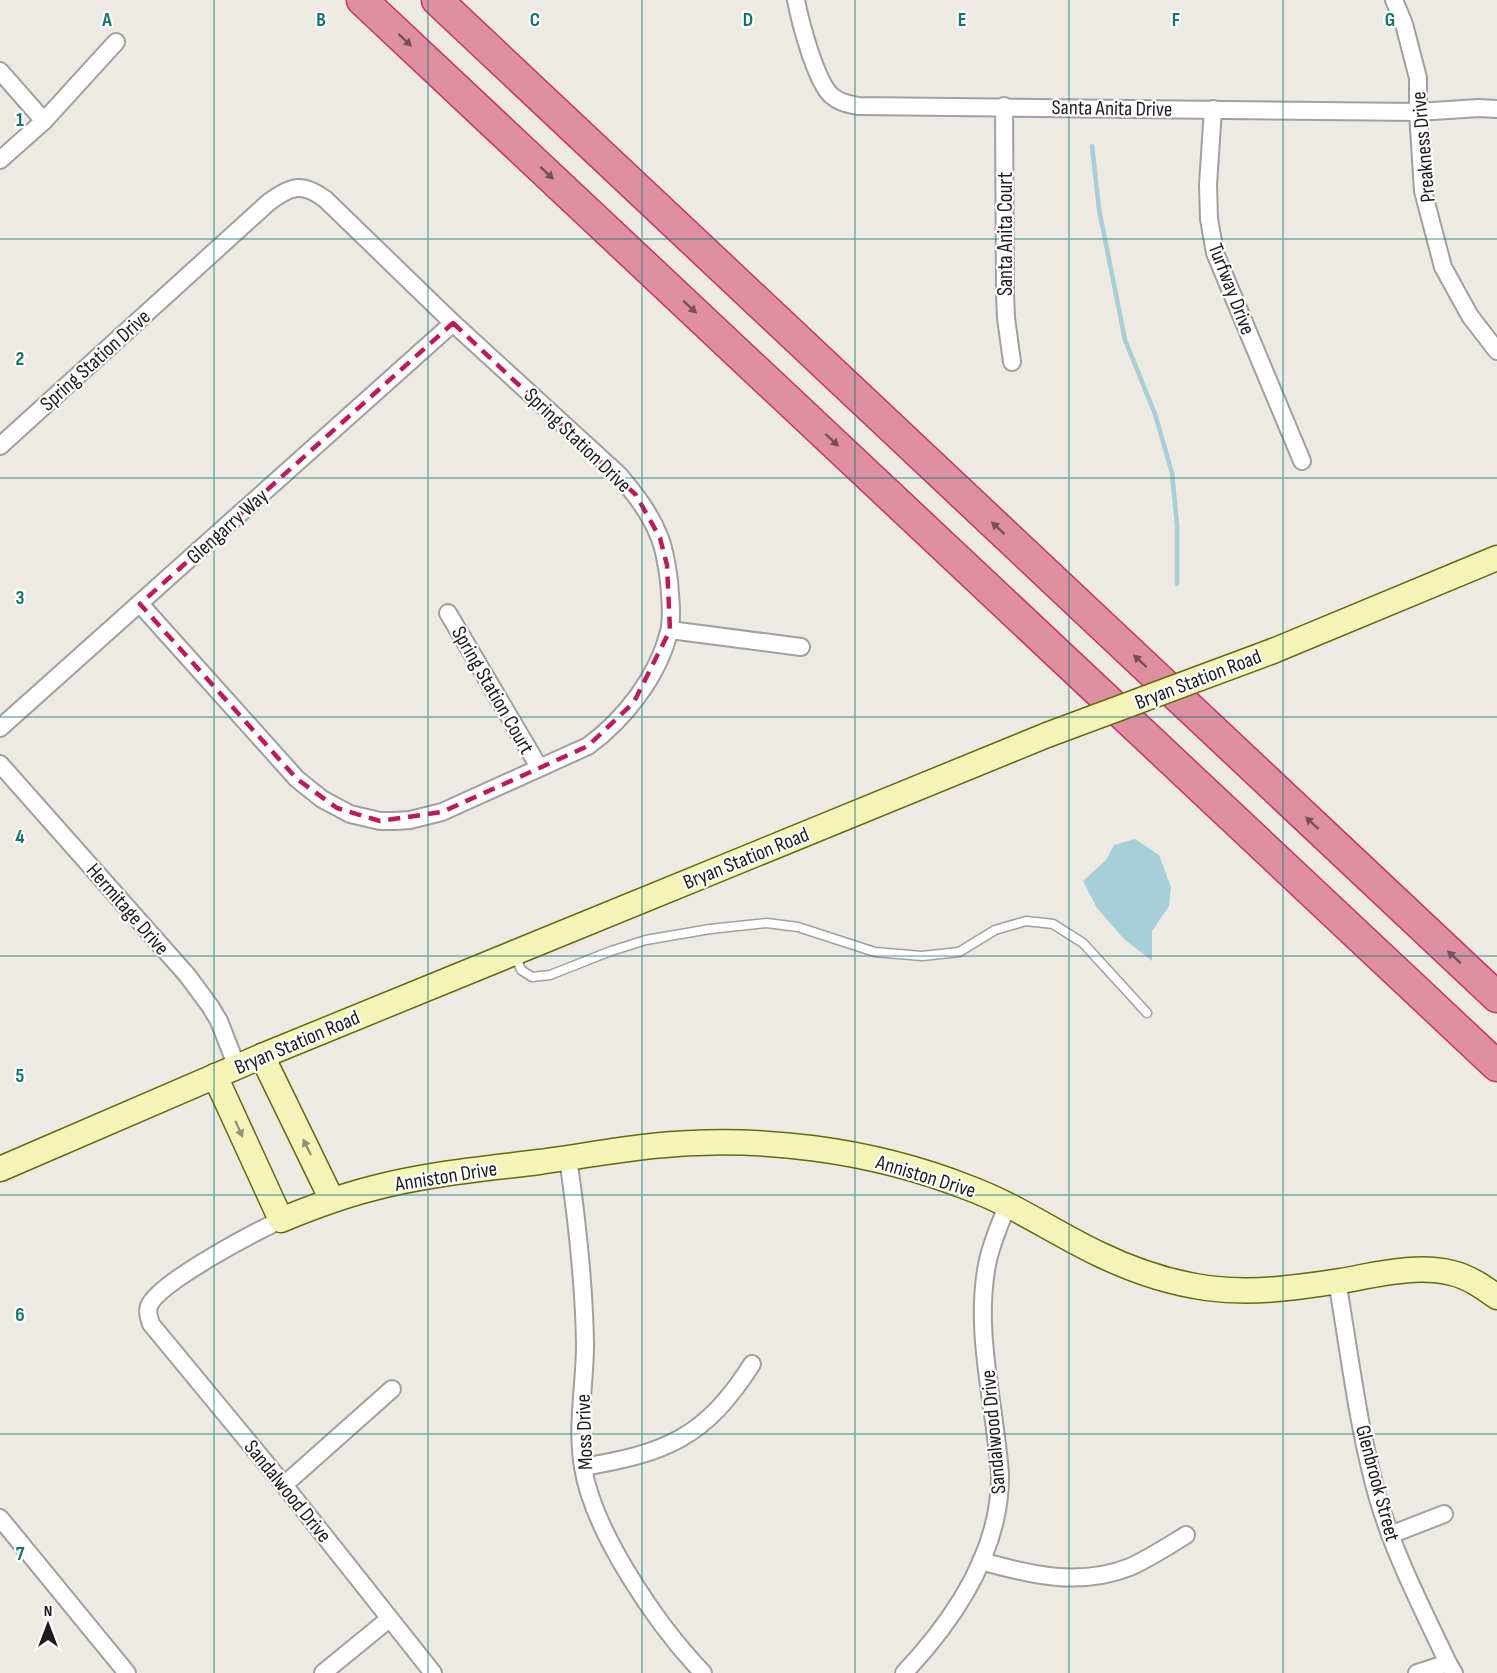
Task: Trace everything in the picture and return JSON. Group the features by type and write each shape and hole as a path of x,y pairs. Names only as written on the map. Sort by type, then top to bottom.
{"highway":[{"path":"362,0 1497,1066"},
{"path":"437,0 1497,997"}],"main road":[{"name":"Bryan Station Road","path":"0,1169 262,1056 1047,735 1273,651 1497,558"},
{"path":"262,1056 332,1200"},
{"path":"226,1071 280,1220"},
{"name":"Anniston Drive","path":"280,1220 332,1200 372,1188 424,1178 651,1146 697,1143 783,1145 863,1158 922,1172 969,1187 1008,1204 1099,1254 1133,1269 1204,1287 1235,1291 1266,1291 1393,1272 1429,1270 1478,1283 1497,1297"}],"street":[{"name":"Santa Anita Drive","path":"796,0 806,40 822,83 830,95 842,103 858,106 1418,112 1497,109"},
{"name":"Preakness Drive","path":"1394,0 1404,24 1418,78 1423,191 1443,267 1470,315 1497,351"},
{"path":"0,160 44,121 116,42"},
{"path":"0,71 44,121"},
{"name":"Santa Anita Court","path":"1004,106 1005,294 1012,362"},
{"name":"Turfway Drive","path":"1213,109 1208,185 1209,219 1215,253 1302,460"},
{"name":"Spring Station Drive","path":"0,446 269,202 293,189 300,187 312,189 453,323 619,475 636,495 660,538 667,565 670,630 649,677 625,715 588,746 442,812 410,820 380,821 350,814 322,800 297,779 140,604"},
{"name":"Glengarry Way","path":"0,728 453,323"},
{"name":"Spring Station Court","path":"448,613 539,767"},
{"path":"670,630 801,647"},
{"name":"Hermitage Drive","path":"0,764 187,975 210,1006 219,1021 226,1071"},
{"name":"Moss Drive","path":"568,1158 584,1290 585,1347 580,1413 583,1467 591,1499 621,1561 659,1622 703,1673"},
{"name":"Sandalwood Drive","path":"904,1673 937,1635 964,1595 991,1535 1000,1492 999,1451 987,1358 984,1292 987,1264 994,1237 1008,1204"},
{"name":"Anniston Drive","path":"148,1308 165,1288 220,1252 280,1220"},
{"name":"Glenbrook Street","path":"1337,1281 1366,1454 1390,1535 1451,1668"},
{"name":"Sandalwood Drive","path":"148,1308 151,1324 284,1485 433,1673"},
{"path":"583,1467 625,1460 659,1450 688,1435 726,1402 752,1364"},
{"path":"284,1485 392,1389"},
{"path":"1390,1535 1444,1514"},
{"path":"0,1518 127,1673"},
{"path":"981,1561 1028,1574 1064,1579 1085,1578 1129,1567 1186,1535"},
{"path":"323,1673 389,1618"},
{"path":"1417,1673 1451,1668"}],"lane":[{"path":"515,953 521,970 532,977 550,975 646,940 710,929 767,923 798,927 875,952 922,956 959,952 995,930 1026,921 1053,924 1083,943 1147,1013"}],"highlighted area":[{"path":"453,323 636,495 660,538 667,565 670,630 634,702 588,746 442,812 380,821 337,808 297,779 140,604"}],"water":[{"path":"1135,839 1159,855 1171,887 1169,906 1152,931 1152,961 1124,939 1097,908 1083,881 1106,860 1114,845"}],"waterway":[{"path":"1092,146 1099,209 1125,340 1155,414 1172,473 1177,525 1177,584"}]}
